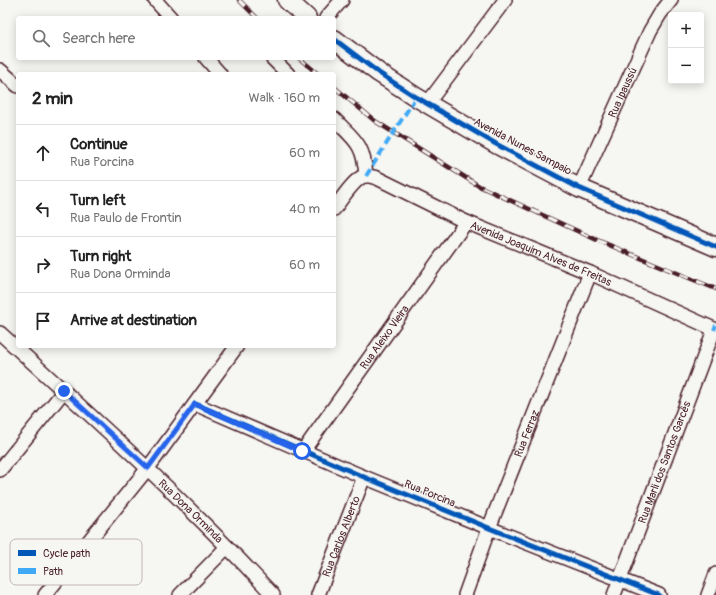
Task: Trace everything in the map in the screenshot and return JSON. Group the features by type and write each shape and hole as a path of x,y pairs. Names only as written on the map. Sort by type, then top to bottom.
{"street":[{"path":"155,0 169,16"},
{"path":"287,0 305,16"},
{"path":"328,16 342,0"},
{"path":"427,104 505,0"},
{"name":"Rua Ipaussú","path":"579,188 650,32 660,14 671,0"},
{"name":"Avenida Nunes Sampaio","path":"336,41 379,73 427,104 496,144 579,188 716,247"},
{"path":"208,60 218,72"},
{"path":"274,60 286,72"},
{"path":"0,70 16,84"},
{"path":"336,121 354,138 361,148 365,162 366,176 356,182 336,206"},
{"name":"Avenida Joaquim Alves de Freitas","path":"366,176 377,178 466,222 590,273 715,330"},
{"name":"Rua Aleixo Vieira","path":"302,451 466,222"},
{"name":"Rua Ferraz","path":"465,595 489,528 590,273"},
{"name":"Rua Marli dos Santos Garcês","path":"614,595 715,330"},
{"name":"Rua Dona Orminda","path":"0,333 16,348"},
{"name":"Rua Dona Orminda","path":"17,348 148,468 273,595"},
{"path":"90,539 148,468 236,348"},
{"path":"0,470 64,391"},
{"name":"Rua Porcina","path":"195,404 364,477 659,595"},
{"name":"Rua Carlos Alberto","path":"318,595 364,477"},
{"path":"180,595 227,547"},
{"path":"708,595 716,574"},
{"path":"45,595 53,585"}],"railway":[{"path":"239,0 255,16"},
{"path":"301,60 316,72"},
{"path":"336,89 375,121 479,186 597,240 716,289"}],"marked path":[{"path":"366,176 416,97"},
{"path":"714,330 716,325"}],"cycle path":[{"path":"336,41 379,73 416,97 496,144 579,188 716,247"},
{"path":"195,404 364,477 659,595"}],"route":[{"path":"64,391 148,468 195,404 302,451"}]}
